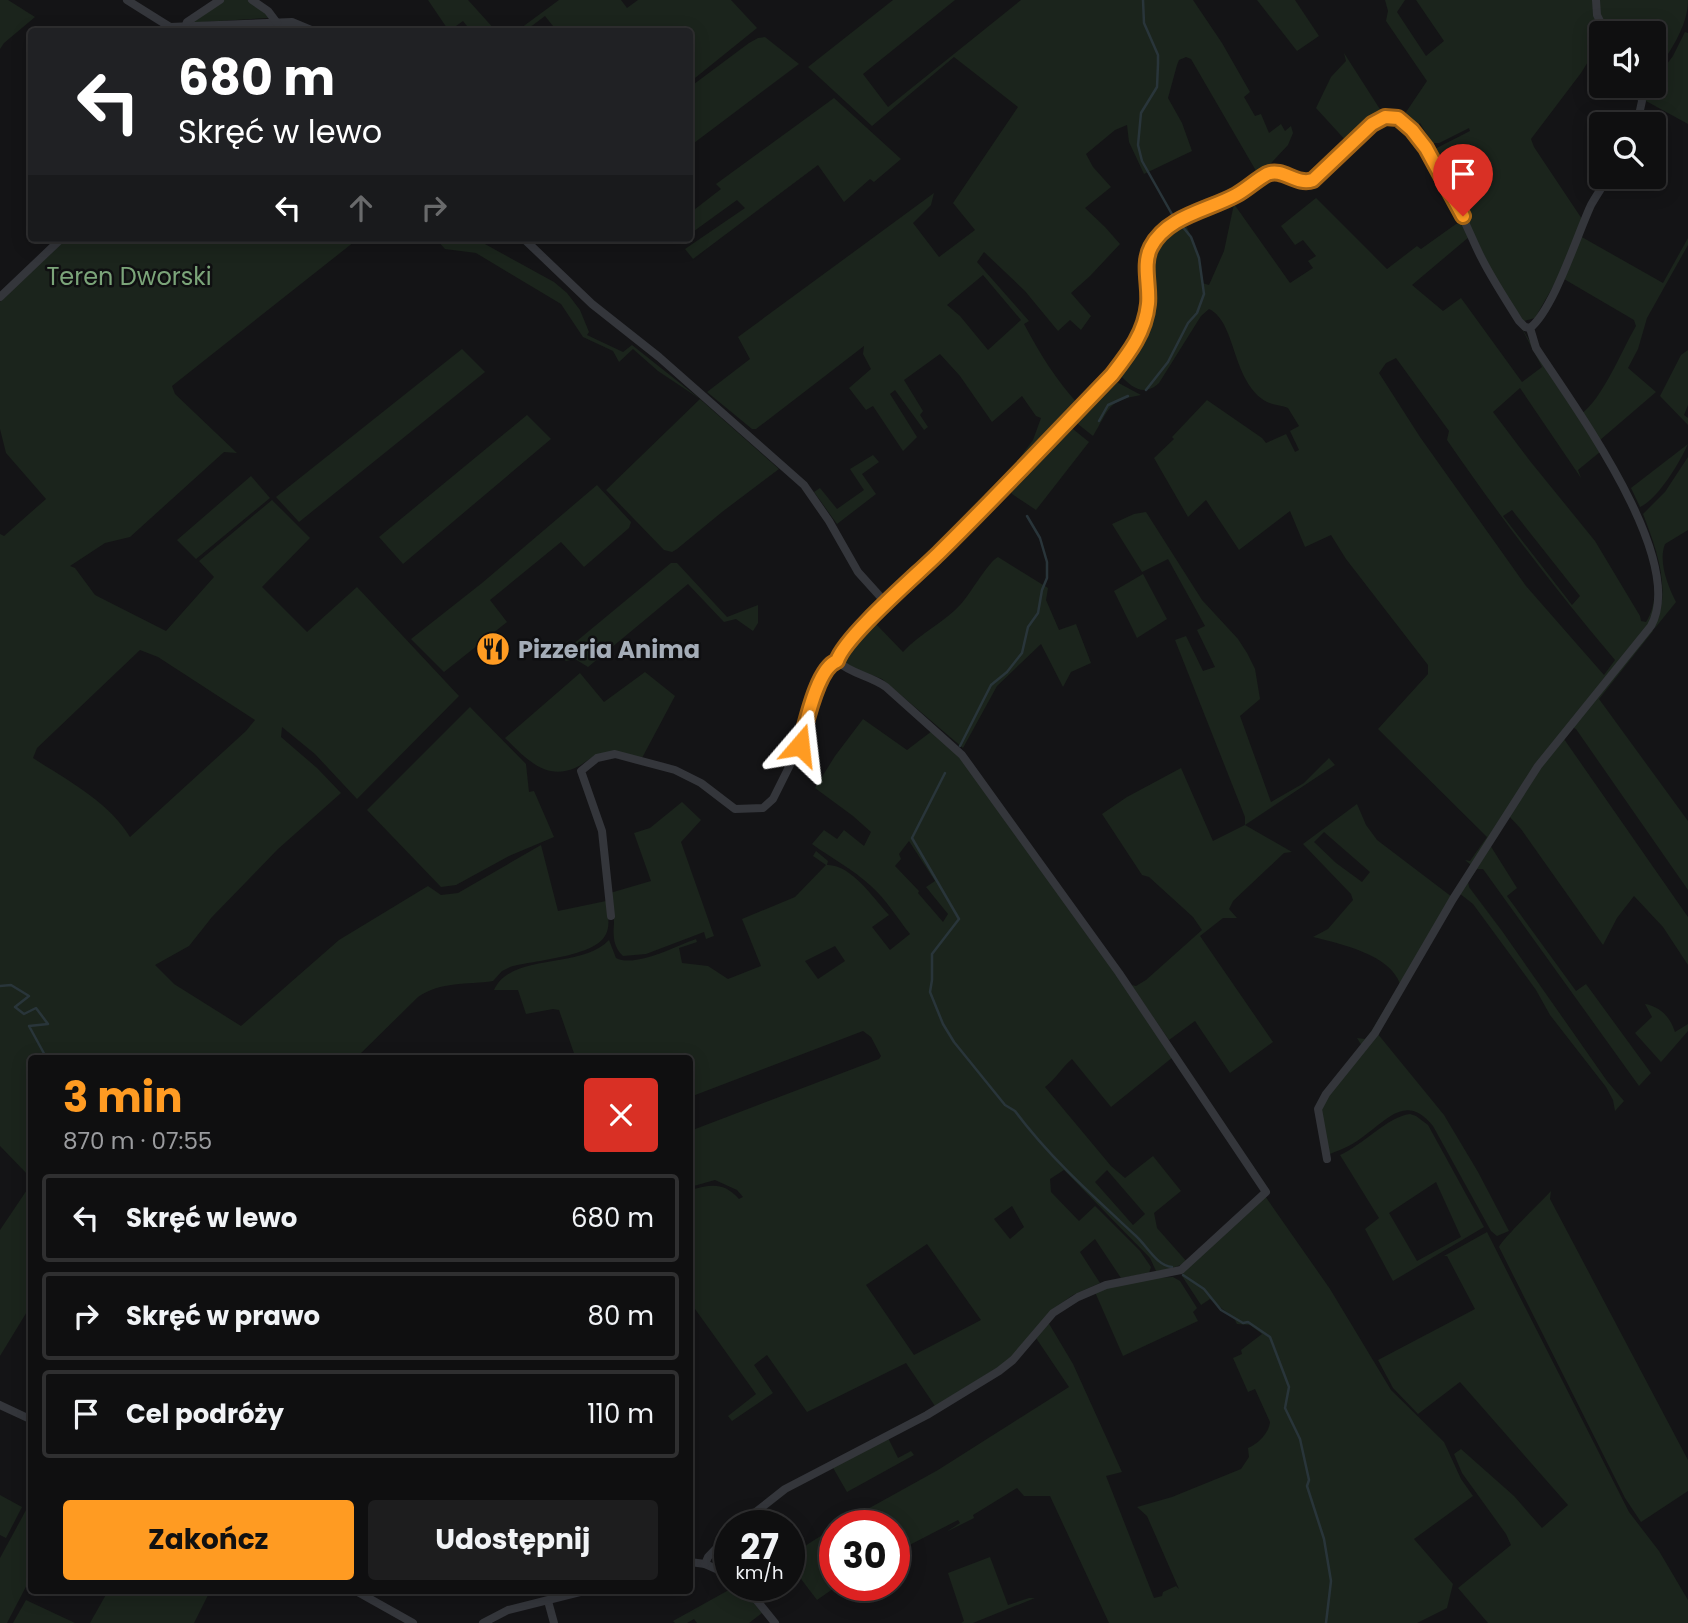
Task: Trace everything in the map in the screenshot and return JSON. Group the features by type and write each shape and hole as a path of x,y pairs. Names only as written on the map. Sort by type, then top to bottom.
{"street":[{"path":"127,0 169,28"},
{"path":"185,27 187,22 220,0"},
{"path":"252,0 268,11 277,23"},
{"path":"1596,0 1600,21"},
{"path":"178,28 292,22 306,28"},
{"path":"611,916 602,831 581,771 597,758 615,754 675,770 701,783 735,809 763,808 774,799 800,745 819,682 829,664 837,661 842,650 886,603 983,510 1112,375 1137,341 1148,305 1148,256 1153,243 1162,232 1183,218 1241,193 1270,173 1281,173 1300,182 1313,180 1379,119 1400,119 1426,148 1491,275 1519,321 1530,328"},
{"path":"1530,328 1541,315 1570,259 1601,189"},
{"path":"0,297 58,242"},
{"path":"527,242 592,304 670,366 804,485 829,521 858,572 886,603"},
{"path":"1327,1159 1318,1109 1326,1094 1375,1032 1453,900 1538,766 1651,626 1660,607 1658,568 1641,514 1607,456 1536,348 1530,328"},
{"path":"758,1510 785,1489 927,1415 999,1371 1013,1360 1053,1313 1068,1303 1107,1285 1181,1270 1266,1192 1147,1013 962,755 886,687 850,671 837,661"},
{"path":"0,1405 28,1417"},
{"path":"705,1564 714,1551"},
{"path":"693,1562 714,1568"},
{"path":"361,1594 413,1623"},
{"path":"483,1623 507,1611 573,1594"},
{"path":"548,1601 554,1623"},
{"path":"757,1601 775,1623"}],"green space":[{"path":"0,0 8,0 35,17 0,49"},
{"path":"224,0 248,0 268,13 268,18 187,23"},
{"path":"428,0 468,0 493,28 469,28 463,21 453,28 447,28"},
{"path":"559,0 621,0 627,8 638,0 731,0 757,28 693,80 693,28 555,28 545,16 529,28 521,28"},
{"path":"893,0 955,0 863,74 888,107 1021,0 1193,0 1250,92 1244,97 1255,116 1261,114 1269,133 1281,124 1285,131 1291,126 1293,133 1288,145 1259,176 1191,59 1186,57 1179,60 1168,98 1182,123 1192,151 1144,174 1129,142 1127,125 1115,130 1086,154 1093,167 1111,187 1085,208 1120,244 1071,293 1091,316 1081,330 1070,320 1058,331 1025,291 984,252 977,262 1029,321 1024,324 1036,346 1079,405 1015,472 1012,468 1033,440 1041,418 1036,416 1022,396 992,422 960,376 940,354 904,380 923,411 920,415 928,427 924,430 895,390 890,394 917,437 903,451 873,406 866,410 849,388 871,369 863,354 864,346 756,429 752,429 707,392 750,359 738,337 934,193 931,205 913,223 939,257 975,230 953,203 1018,107 954,57 872,126 808,67","holes":["983,275 1021,320 988,350 960,316 947,305"]},
{"path":"1257,0 1295,0 1319,36 1297,51"},
{"path":"1385,0 1405,0 1397,12 1426,56 1444,41 1416,0 1593,0 1599,21 1589,21 1589,60 1531,139 1582,219 1559,276 1535,318 1524,321 1503,293 1429,152 1470,131 1469,128 1439,143 1432,143 1420,123 1413,127 1402,118 1427,81 1386,21 1388,11"},
{"path":"1599,0 1688,0 1685,20 1666,57 1666,21 1603,21"},
{"path":"1685,32 1688,33 1688,124 1646,101 1645,98 1666,98 1666,65"},
{"path":"765,37 799,64 693,144 693,85 758,38"},
{"path":"1344,53 1383,114 1348,143 1316,108 1331,77 1346,61"},
{"path":"834,98 901,159 874,182 870,179 844,202 818,165 693,259 685,249 745,208 737,200 693,232 693,211 721,189 716,184"},
{"path":"1316,198 1387,269 1417,246 1421,249 1456,224 1463,224 1469,237 1412,285 1443,311 1461,298 1522,382 1542,367 1520,325 1613,467 1647,534 1656,567 1658,598 1649,626 1533,768 1471,865 1465,860 1470,861 1487,837 1378,729 1428,674 1428,665 1346,559 1331,535 1305,547 1290,511 1239,550 1206,500 1188,517 1154,458 1207,400 1266,443 1286,434 1295,452 1299,450 1290,431 1299,426 1288,408 1267,402 1255,393 1240,367 1225,326 1209,309 1201,316 1154,387 1138,389 1119,374 1146,323 1152,251 1168,230 1184,220 1199,256 1202,283 1209,285 1224,251 1234,204 1290,283 1313,268 1308,261 1316,256 1303,240 1295,245 1281,226","holes":["1396,358 1449,431 1447,440 1487,497 1615,660 1604,675 1526,586 1420,437 1379,373 1386,363","1520,388 1581,478 1578,470 1600,452 1622,489 1651,559 1655,582 1653,603 1646,622 1641,621 1595,541 1493,412","1512,510 1580,596 1572,605 1503,516"]},
{"path":"1580,236 1663,283 1688,238 1688,245 1647,318 1638,349 1628,368 1656,392 1600,440 1581,414 1604,386 1636,326 1634,320 1564,279"},
{"name":"Teren Dworski","path":"63,242 354,242 172,386 175,394 237,453 224,452 130,537 105,543 70,566 75,568 95,595 166,631 214,577 199,561 272,500 310,538 262,587 307,632 357,587 459,696 357,799 315,754 282,727 281,737 341,793 278,849 212,917 189,946 155,965 174,984 241,1026 339,940 428,886 441,895 458,893 541,845 558,911 606,901 608,926 600,942 577,953 510,967 493,981 445,986 427,992 418,997 359,1055 28,1055 28,1175 0,1146 0,534 4,536 46,499 6,453 0,429 0,302","holes":["140,650 158,657 255,720 130,837 99,802 33,758 37,748"]},
{"path":"439,242 481,242 554,282 580,310 589,332 587,335 623,352 632,345 700,399 658,371 633,349 619,362 613,351 583,337 561,304 476,253 445,249"},
{"path":"462,349 485,372 299,522 276,497"},
{"path":"1688,350 1688,405 1684,415 1688,418 1688,425 1660,396 1681,355"},
{"path":"1113,380 1141,395 1115,403 1093,436 1078,424 1077,416"},
{"path":"700,399 779,469 672,552 664,550 606,490"},
{"path":"527,415 551,439 403,564 379,537"},
{"path":"1068,425 1089,442 1036,510 1012,494 1009,486"},
{"path":"1688,444 1661,488 1640,507 1631,488"},
{"path":"873,455 879,462 862,474 876,494 837,524 814,492 820,488 837,509 864,490 850,469"},
{"path":"1688,457 1688,530 1665,544 1663,551 1665,574 1676,602 1655,628 1660,613 1662,585 1657,555 1643,514 1665,492"},
{"path":"251,476 270,498 196,559 177,540"},
{"path":"597,485 631,522 629,528 584,567 561,542 490,600 507,622 444,672 411,639 482,583"},
{"path":"1146,512 1202,600 1238,639 1255,669 1260,699 1240,716 1271,802 1304,783 1329,758 1335,765 1245,825 1245,817 1175,640 1186,636 1203,671 1215,667 1197,630 1205,626 1168,559 1142,572 1112,524 1134,514"},
{"path":"998,557 1048,588 1046,600 1059,630 1076,624 1091,663 1071,672 1063,687 1041,644 997,686 963,748 882,679 846,665 843,657 849,646 874,622 903,652 954,611"},
{"path":"671,563 677,563 727,617 758,605 758,623 753,631 736,619 724,622 688,584 588,667 575,659 566,661 560,655"},
{"path":"1143,574 1167,619 1137,638 1114,591"},
{"path":"1651,629 1653,631 1599,699 1688,821 1688,890 1572,727"},
{"path":"645,672 675,696 642,758 604,754 575,768 554,771 536,765 505,738 580,673 604,702"},
{"path":"470,707 526,764 529,792 534,791 554,837 509,856 456,885 441,887 367,810"},
{"path":"863,719 907,750 932,731 959,756 1173,1057 1111,1107 1072,1059 1045,1087 1111,1166 1125,1178 1153,1156 1181,1191 1154,1213 1157,1228 1187,1262 1171,1269 1156,1271 1150,1258 1064,1170 1050,1179 1051,1192 1079,1221 1095,1206 1140,1251 1151,1267 1149,1273 1121,1278 1095,1239 1080,1252 1100,1283 1073,1295 1053,1309 1010,1360 935,1406 906,1363 807,1412 767,1355 754,1365 773,1393 732,1421 728,1416 756,1394 693,1306 693,1189 716,1186 727,1189 739,1199 743,1197 737,1190 715,1180 693,1186 693,1130 879,1059 881,1056 871,1037 863,1031 693,1096 693,1055 575,1055 559,1010 526,1014 518,990 494,990 503,978 515,970 582,955 609,940 616,958 634,960 656,955 696,939 697,942 679,948 682,963 708,966 728,979 761,966 742,919 795,897 826,865 813,856 816,851 828,861 827,865 836,866 853,876 889,915 872,927 890,950 910,934 871,886 812,844 824,830 837,839 844,830 864,846 871,832 815,788","holes":["909,841 935,881 926,887 948,914 943,922 895,866 901,859 899,854","835,946 845,961 818,979 805,961","1107,1170 1145,1214 1133,1225 1095,1182","1012,1206 1024,1227 1010,1239 994,1219","927,1244 981,1320 914,1355 866,1285"]},
{"path":"1564,739 1688,917 1688,965 1663,927 1634,896 1617,918 1603,945 1521,829 1508,815 1536,772"},
{"path":"1181,768 1213,841 1245,825 1292,852 1284,853 1233,901 1229,909 1237,918 1223,918 1200,936 1273,1042 1230,1073 1195,1021 1169,1040 1131,985 1136,986 1146,980 1202,930 1193,917 1149,877 1142,875 1102,814 1127,797"},
{"path":"682,802 701,820 681,842 714,936 706,939 704,932 646,954 623,956 614,941 614,915 610,893 651,881 634,833 650,828"},
{"path":"1357,804 1366,825 1377,840 1452,897 1369,1036 1362,1046 1357,1038 1365,1039 1370,1033 1400,984 1386,965 1375,958 1350,947 1313,937 1328,929 1353,900 1351,894 1303,844","holes":["1324,832 1370,872 1362,882 1314,842"]},
{"path":"1490,845 1517,888 1507,896 1576,991 1586,984 1651,1073 1639,1086 1483,869 1477,869 1468,882 1469,887 1624,1101 1615,1111 1606,1087 1550,1015 1536,990 1473,904 1459,893"},
{"path":"1645,1004 1664,1014 1675,1032 1688,1024 1688,1031 1661,1062 1635,1033 1652,1017"},
{"path":"1377,1033 1444,1115 1509,1231 1497,1236 1491,1231 1433,1126 1415,1112 1398,1112 1352,1144 1330,1154 1328,1152 1319,1116 1322,1104"},
{"path":"1401,1116 1416,1116 1428,1125 1484,1227 1393,1281 1365,1229 1379,1218 1340,1155","holes":["1436,1182 1461,1237 1417,1261 1389,1213"]},
{"path":"28,1188 28,1310 0,1356 0,1230"},
{"path":"1551,1191 1550,1199 1688,1460 1688,1491 1641,1522 1625,1498 1499,1247"},
{"path":"1265,1196 1330,1289 1391,1390 1444,1442 1461,1479 1473,1496 1414,1539 1453,1584 1447,1608 1417,1623 1109,1623 1050,1496 1024,1496 1017,1488 973,1515 974,1518 946,1532 960,1523 958,1520 910,1545 910,1510 866,1510 938,1470 1069,1387 1036,1338 1048,1322 1073,1364 1122,1472 1106,1476 1154,1598 1176,1586 1179,1589 1147,1516 1137,1507 1172,1497 1241,1469 1249,1457 1248,1448 1262,1438 1270,1422 1255,1389 1248,1392 1233,1358 1242,1354 1241,1350 1262,1334 1250,1325 1237,1324 1234,1318 1210,1299 1201,1305 1182,1272"},
{"path":"1487,1232 1629,1512 1659,1551 1688,1600 1688,1623 1488,1623 1458,1588 1511,1545 1462,1473 1454,1454 1461,1449 1514,1496 1542,1528 1568,1505 1460,1382 1418,1414 1393,1388 1378,1360 1475,1309 1447,1256 1444,1256"},
{"path":"1173,1277 1180,1281 1197,1308 1193,1312 1198,1321 1123,1356 1095,1292 1153,1278"},
{"path":"888,1438 898,1458 911,1451 914,1455 847,1492 832,1466"},
{"path":"0,1495 22,1507 6,1538 0,1535"},
{"path":"28,1507 28,1583 7,1623 0,1623 0,1558"},
{"path":"819,1537 817,1600 805,1584 805,1546"},
{"path":"990,1557 1008,1605 1035,1598 973,1623 961,1623 964,1621 948,1573"},
{"path":"106,1594 208,1594 194,1623 90,1623"},
{"path":"714,1598 714,1601 752,1601 762,1613 749,1623 697,1623 694,1619 687,1623 673,1621"},
{"path":"26,1600 75,1623 13,1623"}],"waterway":[{"path":"1143,0 1144,23 1158,55 1158,64 1157,87 1141,113 1138,145 1142,161 1173,216"},
{"path":"1146,390 1168,362 1188,323 1197,313 1204,294 1199,258 1191,237 1182,226"},
{"path":"1099,421 1108,405 1128,396"},
{"path":"960,746 991,685 1007,672 1022,653 1028,627 1038,613 1047,578 1047,562 1040,538 1027,516"},
{"path":"945,773 912,838 959,919 932,954 930,992 943,1024 954,1042 1005,1105 1015,1111 1058,1161 1157,1259 1172,1267"},
{"path":"0,986 11,985 29,996 15,1007 24,1014 36,1008 48,1024 29,1026 45,1055"},
{"path":"1183,1275 1204,1289 1221,1310 1243,1323 1248,1322 1270,1337 1289,1387 1285,1408 1300,1439 1309,1480 1307,1486 1324,1539 1331,1581 1326,1623"}],"place":[{"name":"Pizzeria Anima","path":"493,649"}],"route":[{"path":"800,745 819,682 829,664 837,661 842,650 886,603 983,510 1112,375 1137,341 1148,305 1148,256 1156,239 1169,227 1183,218 1228,200 1270,173 1281,173 1300,182 1313,180 1362,132 1382,118 1390,117 1402,120 1426,148 1463,216"}]}
